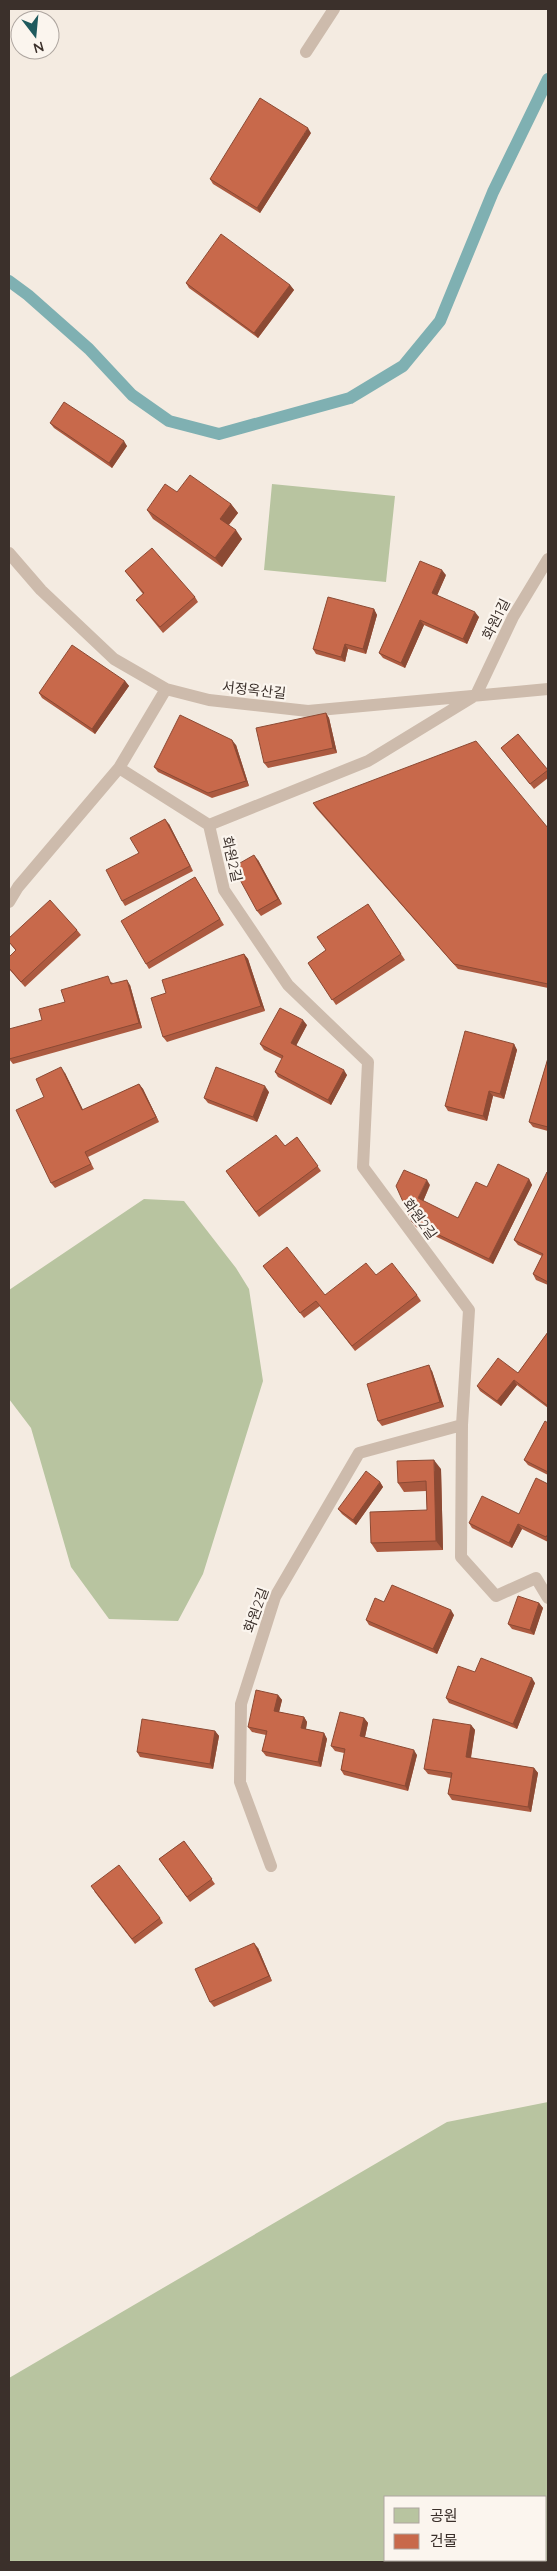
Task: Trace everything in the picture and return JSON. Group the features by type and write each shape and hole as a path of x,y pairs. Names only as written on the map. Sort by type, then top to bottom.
{"lane":[{"path":"306,52 334,9"},
{"name":"서정옥산길","path":"9,553 41,590 114,659 166,689 209,700 308,711 548,689"},
{"name":"화원1길","path":"476,695 513,617 548,559"},
{"path":"9,902 18,887 119,768 166,689"},
{"name":"화원2길","path":"271,1866 240,1782 241,1704 275,1597 359,1453 462,1425 469,1310 363,1167 368,1062 288,985 229,898 224,890 209,825 368,761 476,695"},
{"path":"119,768 209,825"},
{"path":"462,1425 461,1557 496,1596 536,1578 548,1598"}],"green space":[{"path":"272,484 395,496 386,582 264,570"},
{"path":"144,1199 184,1201 236,1268 249,1289 263,1381 203,1574 178,1621 109,1619 71,1567 31,1428 9,1399 9,1290"},
{"path":"548,2102 548,2562 9,2562 9,2378 447,2122"}],"building":[{"path":"260,98 308,128 257,208 210,179"},
{"path":"221,234 290,285 254,333 186,283"},
{"path":"64,402 124,441 109,463 50,423"},
{"path":"190,475 231,504 220,519 236,530 215,558 147,510 165,484 177,492"},
{"path":"152,548 195,597 160,627 136,600 144,593 125,571"},
{"path":"420,561 442,570 432,593 475,612 463,639 420,620 401,663 379,653"},
{"path":"328,597 374,609 363,649 345,644 341,657 313,649"},
{"path":"72,645 125,681 92,729 39,693"},
{"path":"326,713 333,748 264,763 256,728"},
{"path":"180,715 232,740 246,781 208,793 154,767"},
{"path":"518,734 548,770 530,784 501,748"},
{"path":"476,741 548,828 548,984 454,964 313,803"},
{"path":"165,819 190,866 122,901 106,870 139,853 130,838"},
{"path":"254,855 278,899 257,911 233,867"},
{"path":"195,877 220,919 146,964 121,921"},
{"path":"50,900 77,930 21,982 9,968 9,957 16,950 9,942 9,938"},
{"path":"368,904 401,954 332,1000 308,963 326,950 317,937"},
{"path":"244,954 261,1006 163,1037 151,998 166,993 162,980"},
{"path":"108,976 111,984 127,980 139,1023 9,1059 9,1029 42,1020 39,1009 65,1002 61,990"},
{"path":"280,1008 303,1020 291,1043 344,1070 328,1100 275,1072 283,1056 260,1044"},
{"path":"465,1031 514,1044 500,1094 489,1091 483,1116 445,1106"},
{"path":"548,1058 548,1127 529,1122"},
{"path":"61,1067 82,1110 139,1084 156,1117 85,1152 91,1164 51,1183 16,1110 44,1097 36,1079"},
{"path":"216,1067 265,1086 253,1117 204,1098"},
{"path":"276,1135 285,1146 297,1137 318,1166 256,1212 226,1171"},
{"path":"498,1164 529,1179 489,1259 412,1222 396,1186 404,1170 427,1180 418,1198 458,1218 476,1182 487,1187"},
{"path":"547,1172 548,1282 533,1274 543,1254 514,1240"},
{"path":"287,1247 325,1295 366,1263 376,1275 392,1263 417,1295 352,1346 316,1301 300,1313 263,1266"},
{"path":"548,1332 548,1406 514,1380 497,1401 477,1386 498,1358 518,1373"},
{"path":"429,1365 440,1402 378,1421 367,1384"},
{"path":"545,1421 548,1423 548,1472 524,1460"},
{"path":"434,1460 436,1541 371,1543 370,1512 427,1510 426,1481 398,1483 397,1461"},
{"path":"366,1471 380,1482 353,1520 338,1509"},
{"path":"536,1478 548,1484 548,1534 546,1537 518,1524 509,1543 469,1523 482,1496 519,1514"},
{"path":"392,1585 451,1610 433,1649 366,1620 375,1598 384,1602"},
{"path":"518,1596 539,1603 530,1630 508,1624"},
{"path":"481,1658 532,1678 513,1724 446,1698 458,1666 475,1672"},
{"path":"256,1690 278,1695 274,1711 304,1717 301,1728 324,1733 318,1762 262,1751 267,1731 248,1727"},
{"path":"340,1712 364,1718 360,1736 414,1750 405,1786 341,1770 345,1749 331,1746"},
{"path":"142,1719 215,1731 210,1764 137,1752"},
{"path":"433,1719 471,1725 466,1757 534,1768 528,1807 448,1794 452,1773 424,1769"},
{"path":"184,1841 212,1879 187,1897 159,1859"},
{"path":"119,1865 160,1918 132,1939 91,1886"},
{"path":"254,1943 269,1976 210,2002 195,1969"}],"waterway":[{"path":"9,281 28,295 89,349 132,395 169,421 219,434 350,398 403,366 440,321 493,192 548,79"}]}
